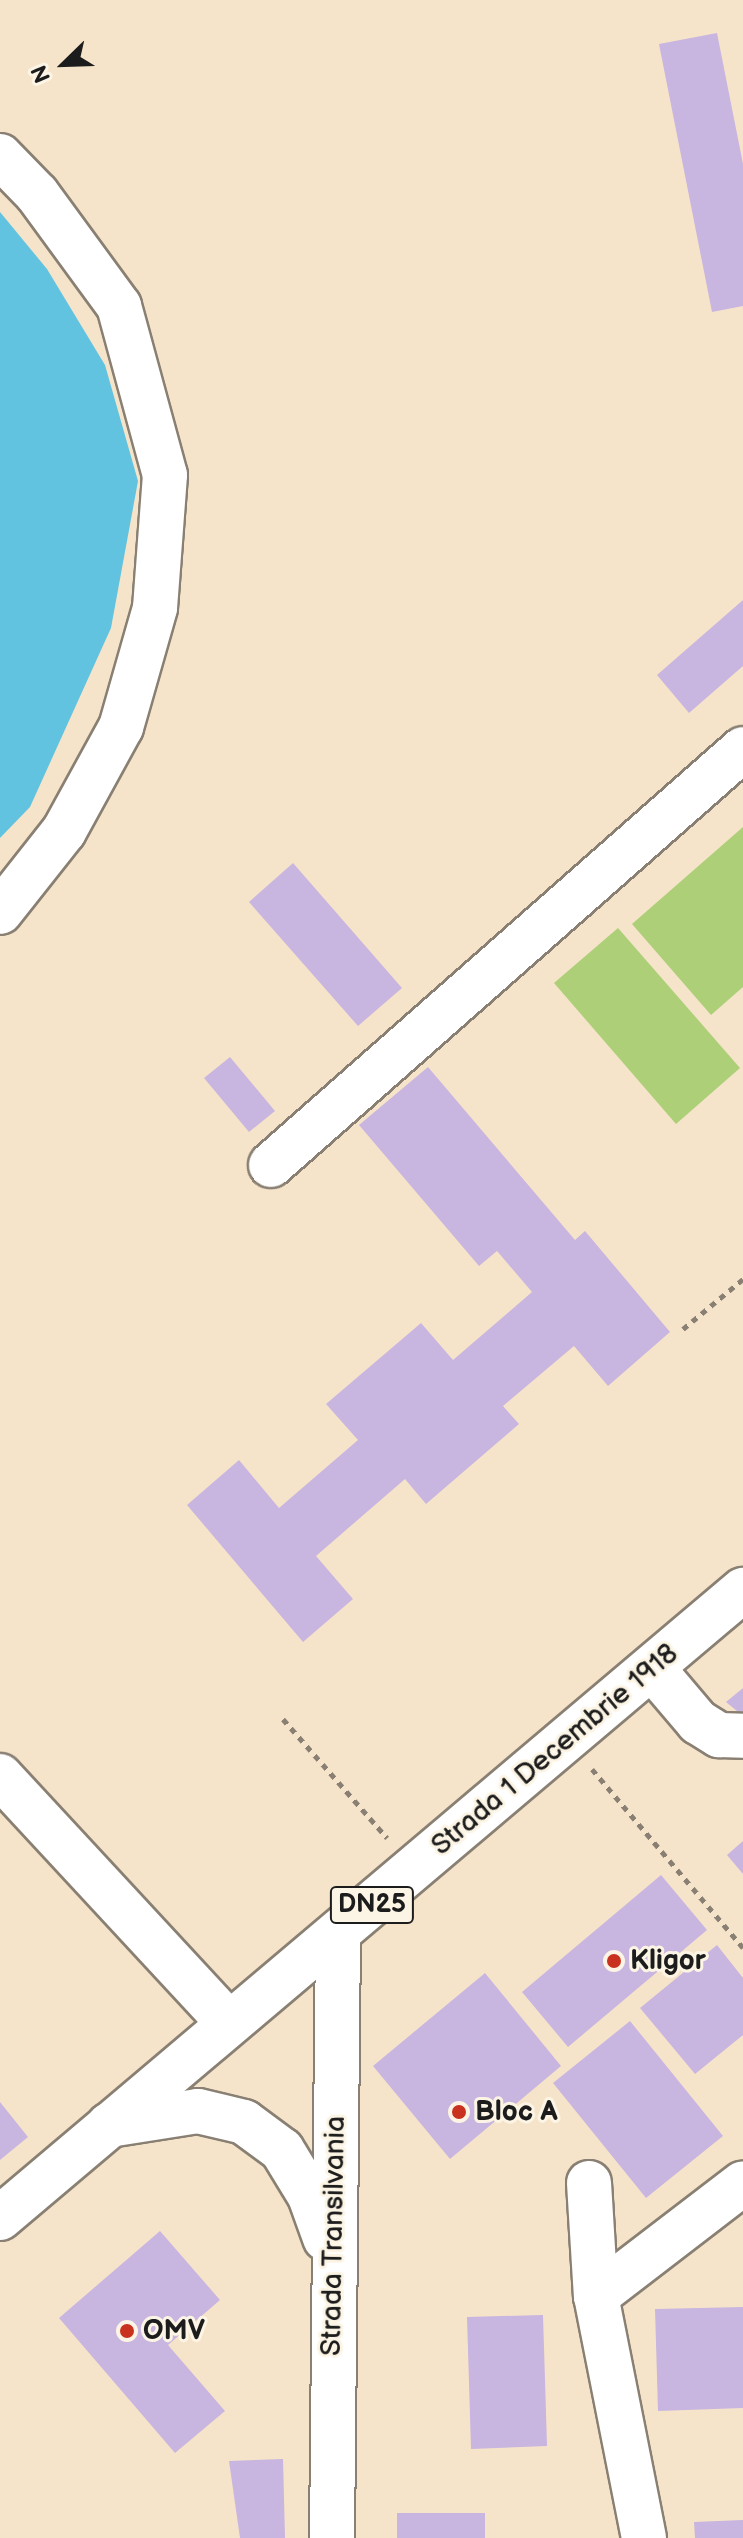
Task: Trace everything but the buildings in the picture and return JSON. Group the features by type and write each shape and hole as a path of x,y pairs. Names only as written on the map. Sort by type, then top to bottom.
{"main road":[{"path":"0,156 37,194 119,306 165,475 155,608 121,727 64,831 0,912"},
{"path":"271,1165 743,749"},
{"name":"Strada 1 Decembrie 1918","path":"0,2218 743,1590"},
{"path":"653,1669 698,1722 719,1735 743,1736"},
{"path":"0,1776 229,2023"},
{"name":"Strada Transilvania","path":"332,2538 338,1935"},
{"path":"106,2126 198,2111 244,2122 282,2150 310,2196 333,2261"},
{"path":"589,2183 596,2296 644,2538"},
{"path":"596,2296 743,2183"}],"path":[{"path":"683,1329 743,1279"},
{"path":"283,1719 413,1869"},
{"path":"567,1739 743,1948"}],"green space":[{"path":"743,827 743,987 711,1015 632,924"},
{"path":"618,928 740,1068 676,1124 554,983"}],"water":[{"path":"0,212 47,269 105,365 138,481 111,628 30,807 0,838"}],"place":[{"name":"Kligor","path":"614,1961"},
{"name":"Bloc A","path":"459,2112"},
{"name":"OMV","path":"127,2331"}]}
